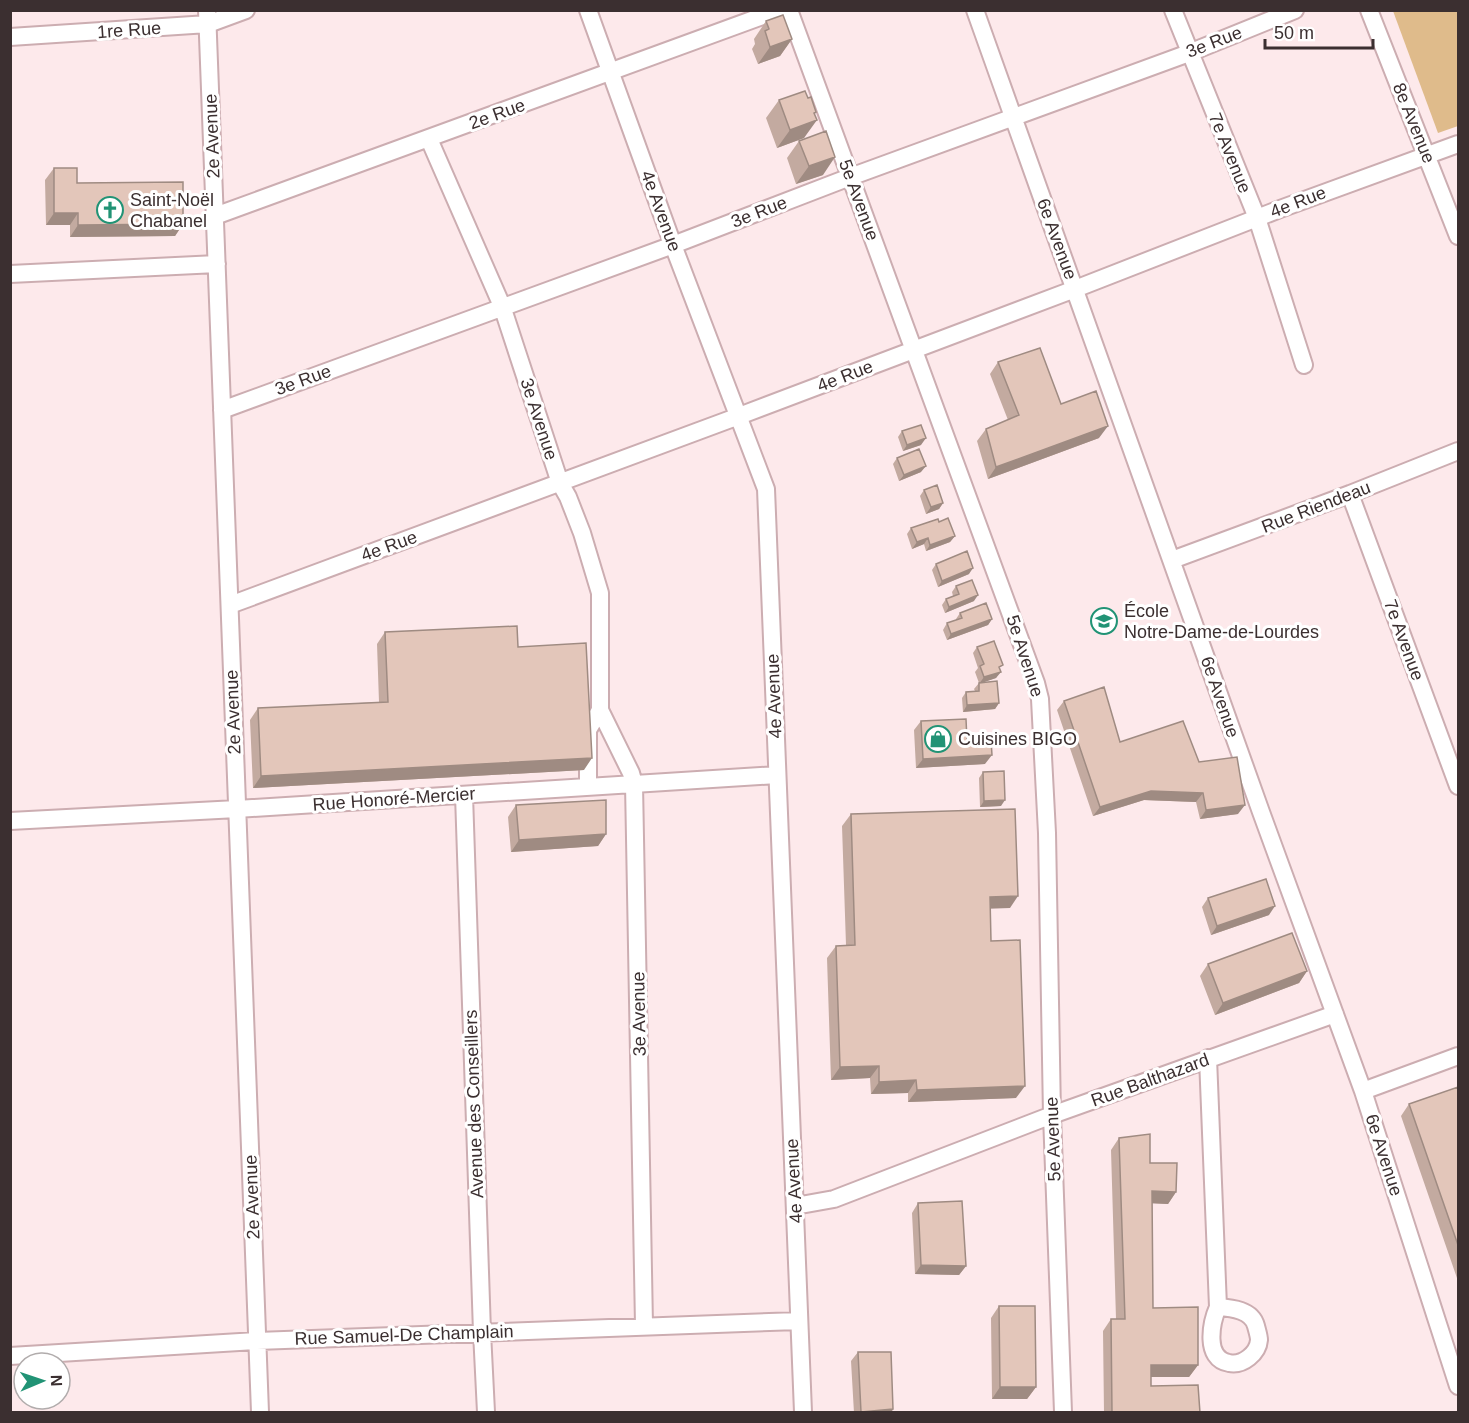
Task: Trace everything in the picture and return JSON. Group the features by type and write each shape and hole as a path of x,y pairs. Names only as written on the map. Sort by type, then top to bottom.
{"street":[{"name":"1re Rue","path":"10,37 207,17 246,10"},
{"name":"4e Avenue","path":"588,10 673,245 766,489 803,1413"},
{"name":"2e Rue","path":"215,216 779,10"},
{"name":"5e Avenue","path":"789,10 1036,682 1041,717 1047,833 1052,1115 1062,1413"},
{"name":"6e Avenue","path":"975,10 1363,1091 1458,1386"},
{"name":"7e Avenue","path":"1173,10 1257,218 1304,365"},
{"name":"3e Rue","path":"222,410 1189,53 1295,10"},
{"name":"8e Avenue","path":"1369,10 1458,236"},
{"name":"2e Avenue","path":"207,17 260,1413"},
{"name":"3e Avenue","path":"429,139 502,306 560,483 582,533 600,593 600,710 631,773 634,784 645,1326"},
{"name":"4e Rue","path":"230,605 739,416 1257,218 1458,144"},
{"path":"10,274 217,264"},
{"name":"Rue Riendeau","path":"1172,560 1458,452"},
{"name":"7e Avenue","path":"1350,494 1458,786"},
{"name":"3e Avenue","path":"588,787 588,730 600,710"},
{"name":"Rue Honoré-Mercier","path":"10,821 777,775"},
{"name":"Avenue des Conseillers","path":"464,795 486,1413"},
{"name":"Rue Balthazard","path":"795,1206 834,1199 1052,1115 1335,1014"},
{"path":"1363,1091 1458,1056"},
{"path":"1208,1058 1218,1307"},
{"name":"Rue Samuel-De Champlain","path":"10,1356 257,1341 799,1321"}],"shaded area":[{"path":"1393,11 1458,11 1458,126 1438,133"}],"building":[{"path":"783,15 792,39 770,47 765,31 769,29 766,21"},
{"path":"805,91 808,98 811,97 817,120 790,130 779,100"},
{"path":"826,131 835,157 809,166 799,141"},
{"name":"Saint-Noël Chabanel","path":"54,168 77,168 77,183 183,182 183,224 78,225 78,213 54,213"},
{"path":"1040,348 1061,404 1096,391 1108,426 996,467 986,429 1019,415 998,362"},
{"path":"921,425 926,438 907,445 902,431"},
{"path":"919,449 926,466 904,475 897,458"},
{"path":"937,485 943,503 931,507 924,490"},
{"path":"948,518 955,536 930,545 928,538 917,542 911,528"},
{"path":"967,551 973,568 942,581 936,564"},
{"path":"972,580 978,595 949,607 946,599 959,594 956,586"},
{"path":"986,603 992,619 951,634 947,623 962,618 960,613"},
{"path":"517,626 518,647 586,643 592,758 261,776 258,708 388,702 385,632"},
{"path":"994,641 1003,665 999,667 1001,672 984,677 980,666 984,664 977,647"},
{"path":"997,681 999,703 967,705 966,692 979,691 979,683"},
{"path":"1104,687 1120,742 1183,721 1199,762 1237,757 1245,805 1206,810 1203,793 1151,791 1100,807 1064,701"},
{"name":"Cuisines BIGO","path":"966,719 967,741 991,740 992,755 923,759 921,721"},
{"path":"1004,771 1005,800 984,801 983,772"},
{"path":"606,800 606,834 519,840 516,805"},
{"path":"1015,809 1018,896 990,897 991,941 1020,940 1025,1086 917,1090 916,1080 879,1082 879,1066 840,1067 836,946 855,945 851,814"},
{"path":"1266,879 1275,906 1217,926 1208,898"},
{"path":"1292,933 1307,971 1223,1003 1208,964"},
{"path":"1458,1087 1458,1245 1409,1104"},
{"path":"1150,1134 1150,1163 1177,1163 1176,1192 1152,1191 1153,1308 1198,1307 1198,1365 1151,1365 1151,1386 1198,1385 1200,1413 1112,1413 1111,1319 1125,1319 1119,1138"},
{"path":"962,1201 966,1266 921,1265 918,1203"},
{"path":"999,1306 1035,1306 1036,1387 1000,1387"},
{"path":"858,1352 891,1352 893,1409 861,1412"}],"place":[{"name":"Saint-Noël Chabanel","path":"110,210"},
{"name":"École Notre-Dame-de-Lourdes","path":"1104,621"},
{"name":"Cuisines BIGO","path":"938,739"}]}
